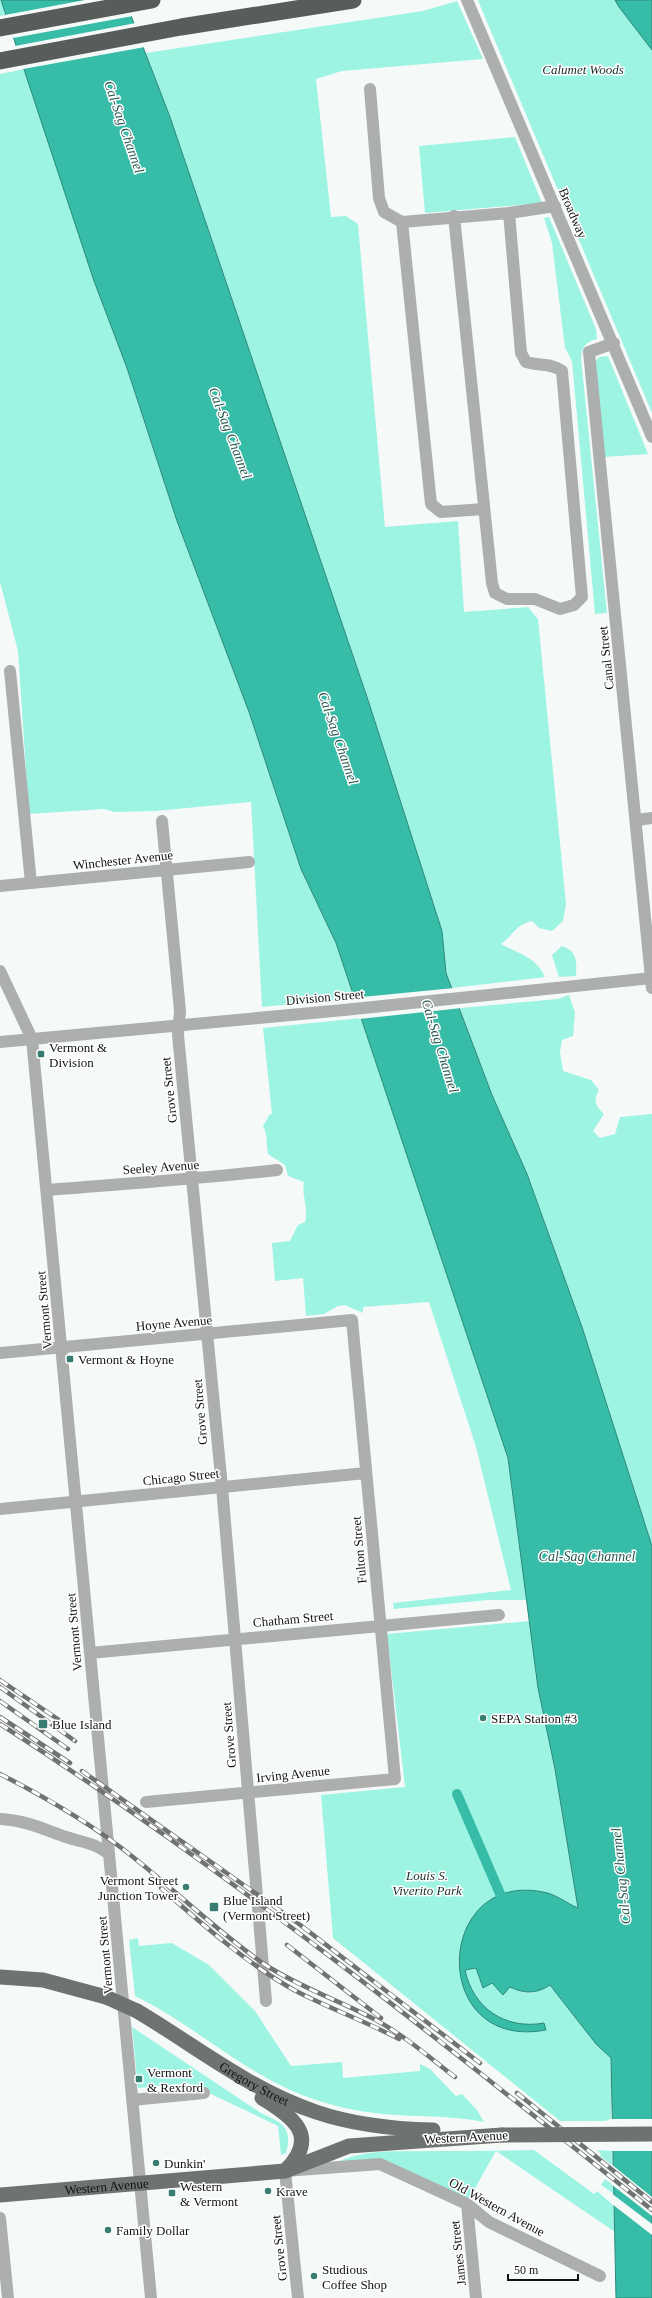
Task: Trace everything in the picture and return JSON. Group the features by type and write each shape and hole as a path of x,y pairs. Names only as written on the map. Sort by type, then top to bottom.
{"highway":[{"path":"0,28 152,0"},
{"path":"0,61 181,27 353,0"}],"main road":[{"name":"Gregory Street","path":"0,1977 43,1980 106,1997 137,2011 251,2083 315,2112 385,2128 460,2134 502,2135"},
{"path":"203,2054 236,2081 284,2111 295,2120 299,2128 301,2140 298,2152 292,2164 285,2171"},
{"name":"Western Avenue","path":"0,2195 285,2171 349,2146 460,2134"},
{"name":"Western Avenue","path":"502,2135 652,2134"}],"street":[{"name":"Broadway","path":"467,0 614,343 652,437"},
{"path":"370,89 379,198 384,212 402,222 454,216 509,213 555,206"},
{"path":"454,216 492,583 495,593 507,599 535,598 560,610 574,605 582,597 562,371 555,365 536,365 526,362 522,353 509,213"},
{"path":"402,222 431,504 441,512 484,509"},
{"name":"Canal Street","path":"614,343 589,352 652,981"},
{"path":"10,671 30,883"},
{"path":"637,820 652,818"},
{"name":"Grove Street","path":"162,821 180,1011 178,1035 222,1487 266,2001"},
{"name":"Winchester Avenue","path":"0,886 249,862"},
{"name":"Vermont Street","path":"0,971 32,1038 151,2298"},
{"name":"Division Street","path":"0,1042 468,997 652,981"},
{"name":"Seeley Avenue","path":"47,1190 192,1179 277,1170"},
{"name":"Hoyne Avenue","path":"0,1353 352,1320"},
{"name":"Fulton Street","path":"352,1320 395,1779"},
{"name":"Chicago Street","path":"0,1509 366,1473"},
{"name":"Chatham Street","path":"90,1653 499,1615"},
{"name":"Irving Avenue","path":"146,1802 395,1779"},
{"path":"0,1820 32,1824 73,1839 96,1845 109,1854"},
{"path":"132,2100 204,2093"},
{"name":"Western Avenue","path":"285,2171 380,2164"},
{"name":"Old Western Avenue","path":"380,2164 467,2204 489,2222 600,2276"},
{"name":"Grove Street","path":"285,2171 298,2298"},
{"name":"James Street","path":"467,2204 476,2298"},
{"path":"0,2218 8,2298"}],"green space":[{"path":"1,0 7,15 0,16"},
{"name":"Calumet Woods","path":"478,0 652,0 652,413 479,3"},
{"path":"457,1 483,59 342,71 316,79 331,217 346,216 358,224 385,527 458,521 464,612 528,607 538,619 566,904 563,921 552,931 539,928 532,921 518,927 501,944 532,960 545,977 452,988 446,973 442,931 369,703 170,117 146,53 423,11"},
{"path":"25,69 94,281 127,368 177,521 249,712 301,869 336,943 354,998 262,1007 251,802 155,811 115,812 104,809 29,814 18,651 0,582 0,74"},
{"path":"515,137 542,203 425,213 419,146"},
{"path":"549,217 596,329 597,339 585,345 582,350 581,358 607,613 595,614 572,361 565,348 552,243 544,218"},
{"path":"608,356 648,454 604,457 594,363 599,357"},
{"path":"562,946 571,951 575,957 576,976 559,977 552,955"},
{"path":"569,995 575,1012 573,1036 562,1040 560,1052 563,1071 591,1080 599,1090 596,1097 596,1103 604,1114 593,1131 600,1138 615,1134 620,1117 652,1114 652,1546 582,1327 527,1174 492,1095 460,1008 558,999"},
{"path":"361,1018 508,1458 528,1600 488,1600 394,1609 393,1603 511,1590 476,1447 429,1302 363,1307 363,1313 345,1305 338,1306 324,1314 306,1316 303,1278 275,1281 272,1243 290,1241 298,1225 305,1222 306,1211 303,1192 304,1182 288,1176 285,1165 268,1154 265,1130 263,1126 270,1114 272,1114 263,1028"},
{"name":"Louis S. Viverito Park","path":"530,1621 538,1688 555,1769 578,1909 571,1905 521,1992 532,1993 550,1985 596,2044 611,2058 611,2119 605,2121 560,2121 333,1938 321,1795 405,1787 387,1634"},
{"path":"138,1938 139,1946 172,1943 209,1965 255,2011 291,2066 342,2062 343,2078 420,2071 420,2064 430,2069 456,2096 462,2094 477,2110 484,2122 452,2118 379,2114 349,2109 319,2101 294,2092 270,2080 247,2067 181,2023 135,1996 129,1940"},
{"path":"132,2027 261,2113 280,2123 287,2132 288,2137 286,2153 281,2155 278,2126 188,2083 138,2088"},
{"path":"534,2150 594,2194 597,2191 614,2206 615,2232 496,2151 469,2199 382,2159 336,2163 358,2155 393,2151"},
{"path":"597,2150 612,2151 613,2166 600,2156 601,2154"},
{"path":"605,2179 613,2185 614,2194 601,2185"}],"water":[{"name":"Cal-Sag Channel","path":"1,0 125,0 170,117 369,703 442,931 446,973 492,1095 527,1174 582,1327 652,1546 652,2298 616,2298 611,2058 596,2044 550,1985 540,1990 530,1992 521,1991 510,1987 503,1995 492,1983 483,1988 476,1968 465,1970 475,1995 483,2005 493,2013 516,2023 544,2023 546,2030 508,2029 480,2015 464,1990 459,1961 465,1932 481,1907 507,1893 543,1892 557,1897 578,1908 555,1769 538,1688 508,1458 336,943 301,869 249,712 177,521 127,368 94,281"},
{"path":"615,0 652,0 652,50 619,7"}],"pier":[{"path":"85,0 127,0 133,16 13,38 5,15"},
{"path":"136,23 145,47 23,69 15,46"},
{"path":"454,988 462,1008 359,1019 352,998"},
{"path":"609,2119 652,2119 652,2151 610,2151"},
{"path":"611,2164 652,2197 652,2216 611,2184"},
{"path":"611,2193 652,2224 652,2235 612,2204"}],"waterway":[{"path":"457,1794 501,1896"}],"railway":[{"path":"0,1680 65,1724"},
{"path":"0,1687 75,1741"},
{"path":"0,1701 68,1749"},
{"path":"0,1717 70,1763"},
{"path":"0,1724 169,1838 332,1958 413,2020 652,2210"},
{"path":"82,1771 299,1924 480,2063"},
{"path":"0,1774 35,1792 102,1833 149,1870 230,1939 264,1964 291,1980 385,2025 416,2046 455,2077"},
{"path":"161,1888 225,1942 276,1979 307,1997 399,2039"},
{"path":"287,1945 381,2018"},
{"path":"517,2093 652,2202"}],"place":[{"name":"Vermont & Division","path":"41,1054"},
{"name":"Vermont & Hoyne","path":"70,1359"},
{"name":"SEPA Station #3","path":"483,1718"},
{"name":"Blue Island","path":"43,1724"},
{"name":"Vermont Street Junction Tower","path":"186,1887"},
{"name":"Blue Island (Vermont Street)","path":"214,1907"},
{"name":"Vermont & Rexford","path":"139,2079"},
{"name":"Dunkin'","path":"156,2163"},
{"name":"Krave","path":"268,2191"},
{"name":"Western & Vermont","path":"172,2193"},
{"name":"Family Dollar","path":"108,2230"},
{"name":"Studious Coffee Shop","path":"314,2276"}]}
